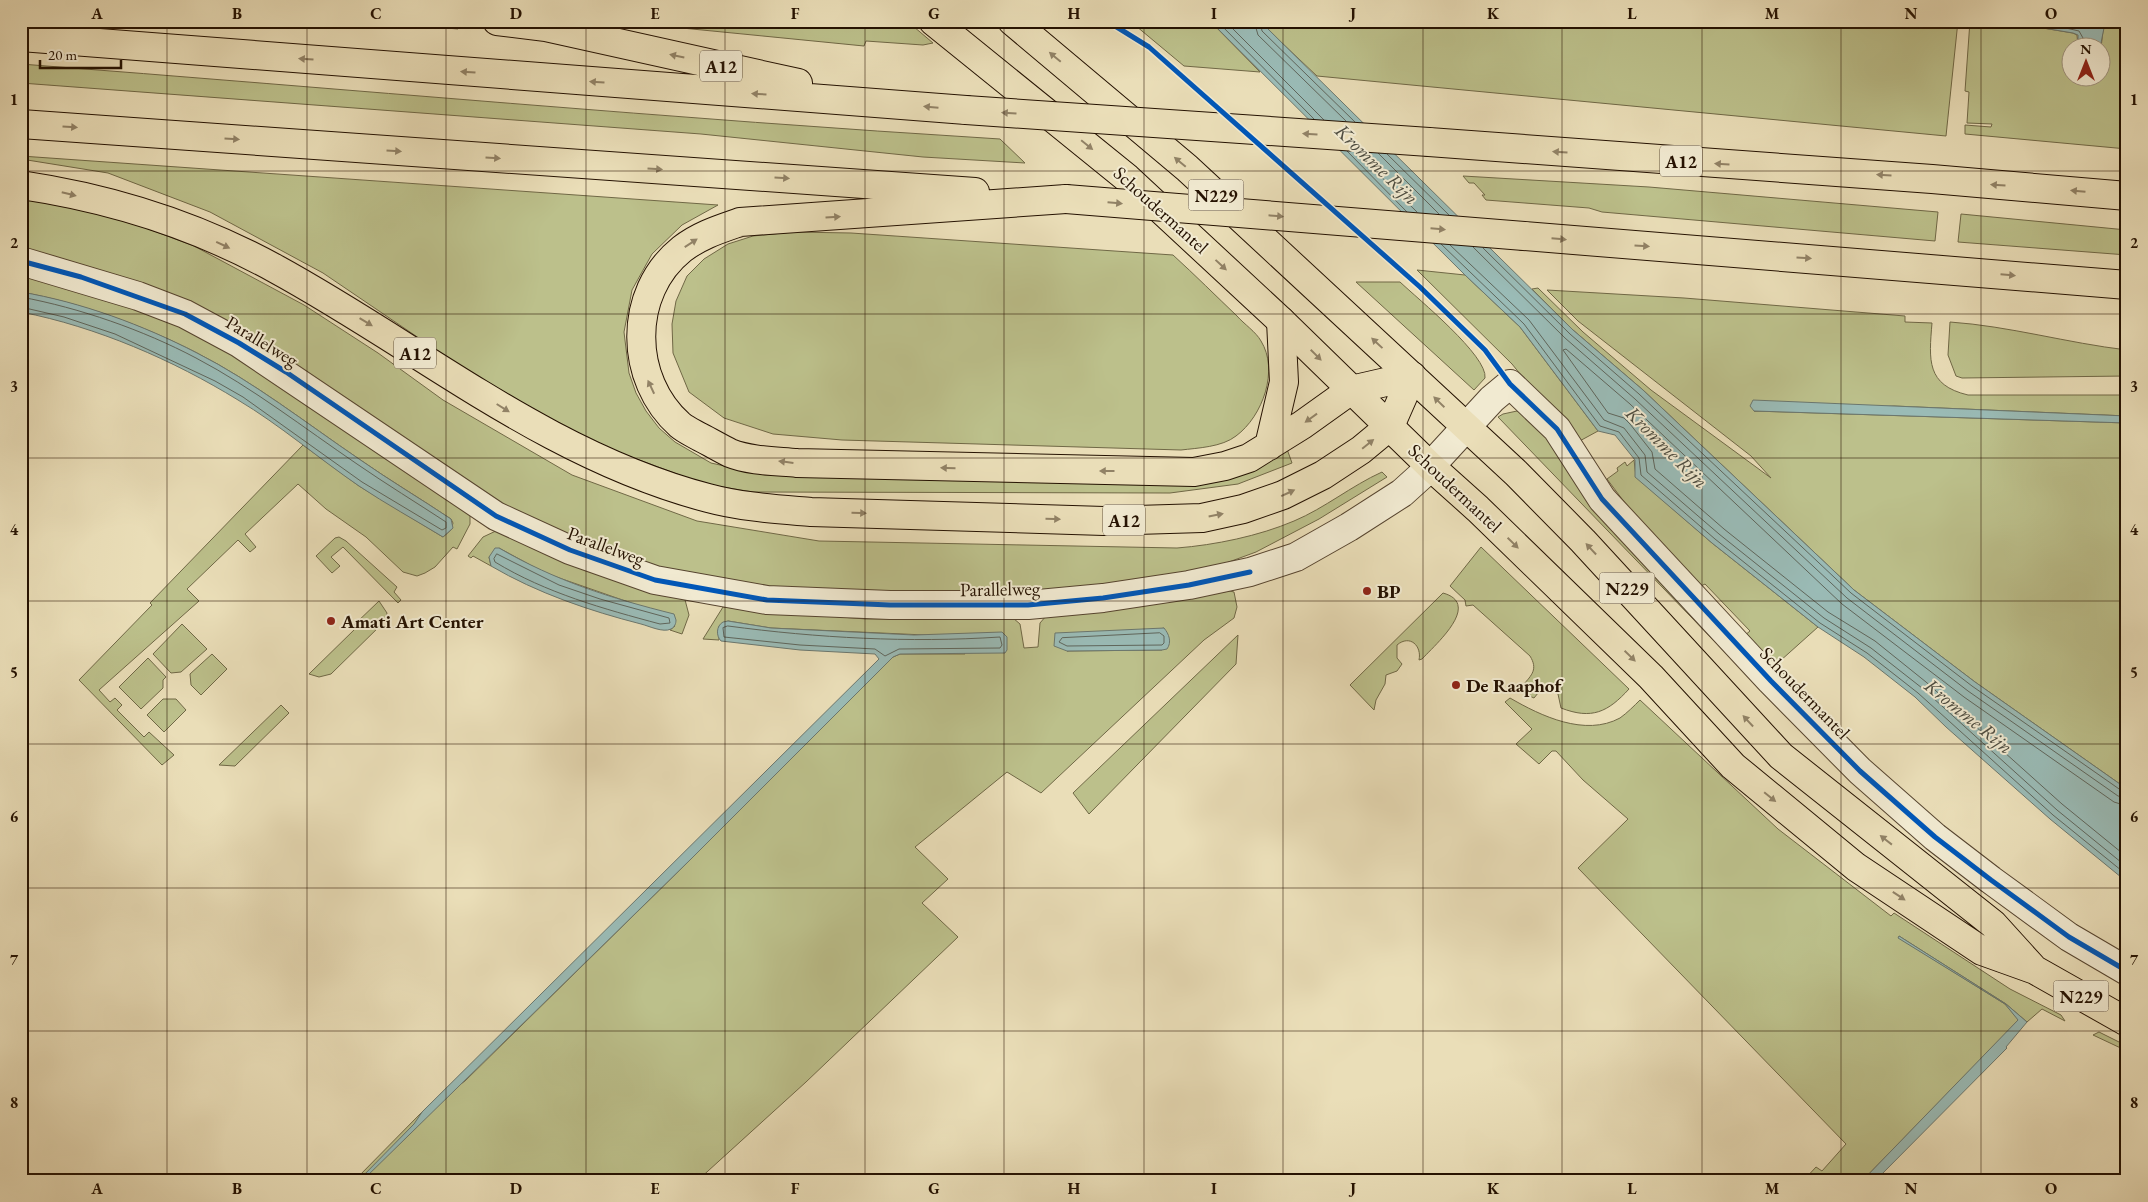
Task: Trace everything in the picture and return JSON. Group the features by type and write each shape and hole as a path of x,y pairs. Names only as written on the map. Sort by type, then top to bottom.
{"main road":[{"name":"A12","path":"497,21 546,28 895,104"},
{"name":"Schoudermantel","path":"933,21 1127,178 1281,321 1651,677 1733,766 1856,867 1982,951 2035,970 2127,1022"},
{"name":"Schoudermantel","path":"1012,21 1187,168 1516,473 1583,541 1781,756 1993,924 2035,970"},
{"name":"A12","path":"21,37 966,110 1932,179 2127,196"},
{"path":"21,124 1066,199 2127,285"},
{"name":"A12","path":"21,185 50,189 154,216 201,234 274,268 380,330 517,417 580,450 635,474 708,498 746,505 811,512 1104,521 1202,518 1242,509 1283,495 1345,461 1390,426"},
{"path":"1066,199 740,222 706,233 682,249 664,268 651,292 641,322 641,349 649,384 662,407 682,427 732,454 797,463 1194,472 1225,466 1249,458 1351,390 1412,376"},
{"path":"1269,446 1284,382 1281,321"},
{"path":"1390,426 1412,376"}],"street":[{"name":"Parallelweg","path":"21,261 138,296 185,314 239,342 496,516 570,550 655,580 767,600 890,606 1028,605 1102,598 1189,585 1250,572 1296,557 1349,527 1402,493 1430,466 1465,427"},
{"name":"Schoudermantel","path":"1465,427 1510,384 1557,429 1602,499 1772,681 1860,771 1935,837 1991,880 2069,937 2127,971"}],"green space":[{"path":"364,21 423,21 460,26 458,29"},
{"path":"611,21 907,21 933,43 923,45 866,41 864,46"},
{"path":"1130,21 1210,21 1260,72 1184,66"},
{"path":"1265,21 1958,21 1946,136 1317,76 1265,27"},
{"path":"1970,21 2001,21 2073,33 2077,35 2077,38 2060,38 2060,88 2110,88 2110,38 2102,38 2104,21 2127,21 2127,149 1965,134 1965,125 1991,127 1992,124 1967,123 1969,92 1965,91"},
{"path":"21,64 633,113 1000,139 1025,163 923,157 701,134 21,83"},
{"path":"21,156 718,205 682,225 652,254 632,290 624,332 629,373 636,393 646,411 659,428 675,442 711,463 765,475 985,475 1179,480 1287,449 1292,463 1238,484 1170,493 753,492 704,484 588,441 463,368 323,273 210,212 108,173 21,159"},
{"path":"1463,176 1649,187 1938,212 1935,241 1486,200 1482,195 1485,195 1474,183 1469,183"},
{"path":"21,197 98,210 194,246 304,305 378,353 443,400 572,475 697,521 819,541 1177,548 1206,545 1266,531 1294,521 1316,510 1382,472 1387,477 1319,519 1256,552 1199,573 1094,588 1014,594 802,591 667,571 589,547 520,516 446,471 276,352 172,295 21,250"},
{"path":"1961,214 2127,230 2127,255 1958,242"},
{"path":"793,232 851,233 1173,255 1253,331 1261,341 1266,353 1268,379 1261,405 1246,427 1230,440 1217,445 1181,450 842,440 773,434 724,418 689,392 673,353 672,324 676,301 687,276 704,259 728,244 753,236"},
{"path":"1417,270 1465,275 1520,327 1598,431 1576,443 1512,364"},
{"path":"21,272 97,292 201,333 470,513 470,524 457,549 453,547 435,567 425,573 417,576 403,572 366,537 326,509 298,484 245,534 256,547 250,552 238,540 187,589 199,601 99,690 110,702 115,698 122,705 117,710 144,737 149,732 174,755 162,765 79,680 152,605 150,603 303,445 359,486 443,537 451,530 453,523 451,519 370,467 218,364 133,324 66,302 21,292"},
{"path":"1356,282 1400,282 1464,342 1483,368 1485,378 1474,390"},
{"path":"1538,288 1583,332 1651,390 1771,478 1751,456 1578,321 1547,290 1684,298 1905,316 1905,322 1932,323 1930,348 1933,369 1937,378 1954,391 1968,395 2127,395 2127,416 1894,406 1754,411 2127,423 2127,789 1975,682 1854,590 1643,390 1573,330 1532,289"},
{"path":"1950,322 1994,327 2127,350 2127,376 1962,378 1956,376 1948,355"},
{"path":"1517,411 1524,412 1860,789 1802,732 1498,417"},
{"path":"1634,460 1636,477 1712,543 1818,627 1770,670 1744,636 1750,631 1705,584 1701,586 1637,519 1607,479 1618,471 1617,468 1625,462 1627,466"},
{"path":"498,530 684,596 689,615 682,634 670,630 675,626 634,604 545,573 499,548 489,557 491,566 473,556 471,558 468,556 483,537"},
{"path":"339,537 346,541 397,587 394,592 401,600 398,603 343,547 331,557 340,566 332,573 316,556 335,538"},
{"path":"1481,547 1629,689 1621,697 1599,712 1582,713 1561,708 1558,694 1548,686 1543,687 1534,698 1523,693 1523,685 1534,668 1530,656 1473,605 1466,606 1465,600 1450,586"},
{"path":"1230,591 1234,592 1237,607 1234,618 1204,640 1041,793 1007,772 915,847 948,879 922,903 958,937 806,1082 697,1181 354,1181 422,1112 465,1081 893,657 900,654 965,654 947,636 771,628 728,621 719,626 719,640 703,639 723,607 865,619 1013,618 1020,624 1024,648 1038,647 1040,623 1046,616","holes":["1164,628 1162,650 1067,651"]},
{"path":"1443,593 1454,598 1458,606 1457,615 1452,624 1422,659 1419,660 1419,650 1414,643 1406,641 1397,645 1397,658 1402,664 1397,671 1386,675 1385,684 1376,700 1374,710 1350,685"},
{"path":"379,601 387,613 385,621 331,674 319,677 309,674 356,628 354,625"},
{"path":"182,624 207,649 181,672 171,673 153,654"},
{"path":"1238,635 1236,664 1089,814 1073,793"},
{"path":"212,654 227,669 201,695 191,685 190,674"},
{"path":"148,658 166,677 163,680 163,688 141,709 119,687"},
{"path":"1510,698 1549,717 1578,725 1606,723 1620,718 1640,700 1778,829 1891,916 1894,913 2010,989 2061,1015 2065,1021 2042,1009 2027,1022 2006,1004 1899,936 1899,938 2005,1004 2019,1020 1862,1181 1803,1181 1816,1167 1822,1171 1846,1144 1578,868 1628,819 1583,780 1556,751 1552,751 1539,764 1516,744 1532,729 1505,702"},
{"path":"163,699 176,699 186,710 164,732 147,715"},
{"path":"281,705 289,713 235,766 219,765"},
{"path":"2099,1032 2127,1046 2127,1051 2093,1035"}],"water":[{"name":"Kromme Rijn","path":"1210,21 1265,21 1266,27 1573,330 1643,390 1854,590 1975,682 2127,789 2127,882 2050,819 1915,697 1864,657 1818,627 1712,543 1635,477 1635,460 1615,435 1598,431 1520,327 1465,275"},
{"path":"2001,21 2104,21 2105,23 2102,38 2078,38 2078,35"},
{"path":"21,292 89,308 133,324 218,364 370,467 451,519 453,528 443,537 390,506 359,486 254,410 187,371 134,347 78,326 21,312"},
{"path":"1753,400 2127,416 2127,423 1754,411 1750,406"},
{"path":"495,548 499,548 541,570 584,587 628,602 674,614 675,625 668,630 656,629 583,607 545,593 491,566 489,557"},
{"path":"728,621 771,628 914,635 1002,632 1007,637 1007,650 1005,653 900,654 893,657 691,859 362,1181 358,1181 414,1124 422,1112 879,659 875,654 800,650 721,641 718,636 718,628 723,622"},
{"path":"1164,628 1170,641 1167,649 1162,650 1067,651 1054,646 1055,633"},
{"path":"1899,936 2006,1004 2027,1022 2007,1048 1875,1181 1862,1181 2018,1020 2005,1004 1898,938"}],"cycle path":[{"path":"1107,21 1149,47 1420,287 1485,350 1510,384 1557,429 1602,499 1771,681 1860,771 1935,837 1991,880 2069,937 2127,971"},
{"path":"21,261 81,277 185,314 239,343 286,372 496,516 570,550 655,580 767,600 890,605 1028,605 1103,598 1189,585 1250,572"}],"place":[{"name":"BP","path":"1367,591"},
{"name":"Amati Art Center","path":"331,621"},
{"name":"De Raaphof","path":"1456,685"}]}
